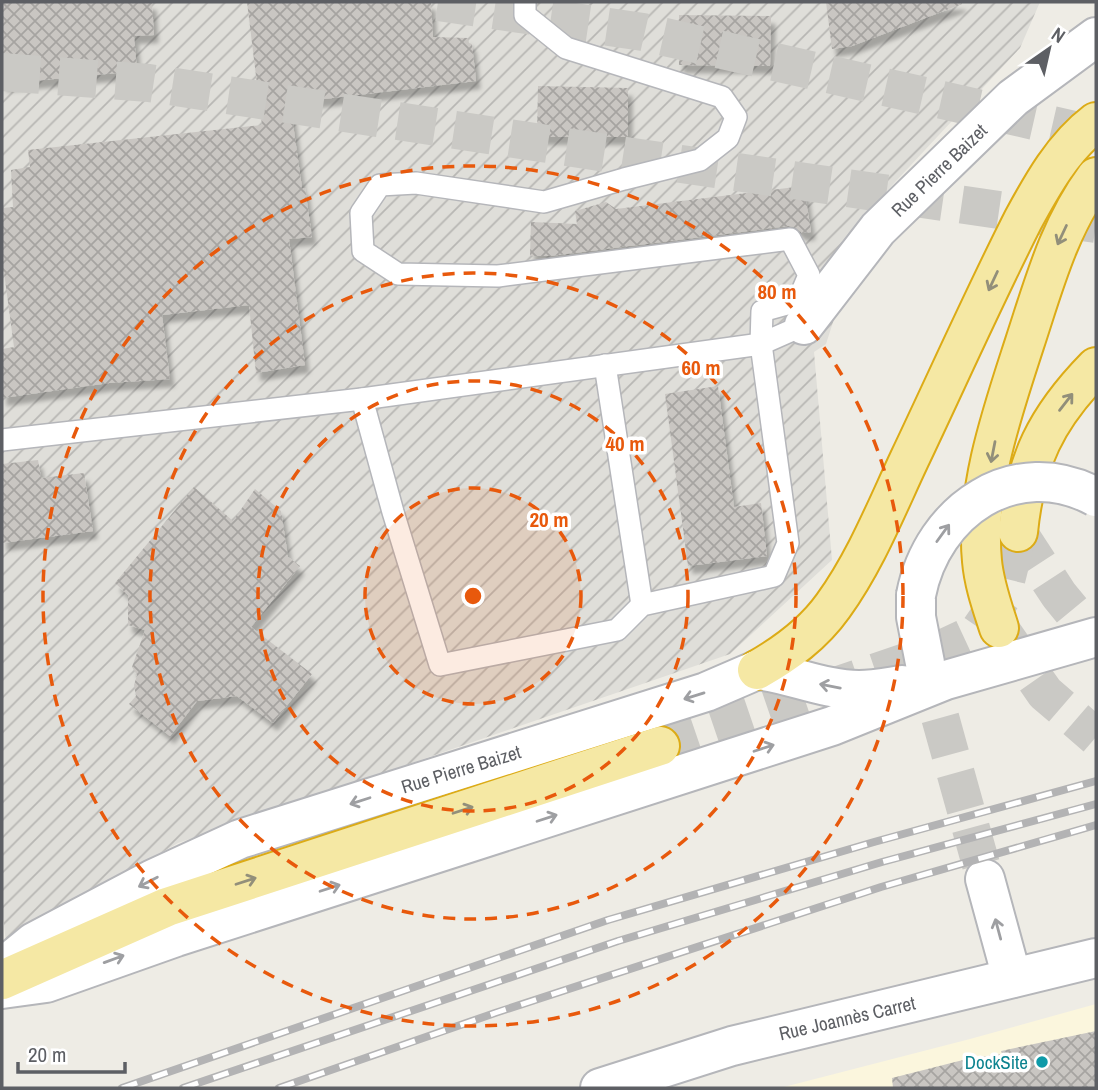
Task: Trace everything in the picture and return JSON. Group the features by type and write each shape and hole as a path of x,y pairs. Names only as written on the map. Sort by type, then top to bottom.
{"highway":[{"path":"757,670 786,654 833,607 883,516 1043,183 1060,160 1096,122"},
{"path":"999,628 989,597 982,561 981,536 983,507 998,425 1042,284 1058,242 1074,210 1096,177"},
{"path":"1018,532 1020,507 1032,459 1043,434 1062,406 1096,367"},
{"path":"2,980 167,907 660,746"}],"street":[{"name":"Rue Pierre Baizet","path":"804,325 878,229 1013,98 1096,37"},
{"path":"935,671 916,617 916,595 925,561 942,533 963,510 991,492 1020,484 1070,485 1096,496"},
{"path":"757,670 859,690 1096,637"},
{"name":"Rue Pierre Baizet","path":"2,968 34,942 153,879 240,839 706,692 757,670"},
{"path":"2,989 46,984 176,937 832,726 935,671"},
{"path":"985,879 1012,978"},
{"name":"Rue Joannès Carret","path":"600,1088 732,1046 1096,958"}],"lane":[{"path":"362,399 440,665 617,630 642,605 774,576 788,543 761,344 762,311 798,301 809,275 790,239 498,276 398,274 363,251 361,213 380,185 416,183 544,202 700,160 728,138 736,117 722,97 566,48 525,15 525,2"},
{"path":"2,440 362,399 761,344 804,325"},
{"path":"605,365 642,605"}],"shaded area":[{"path":"2,2 1040,2 1020,48 869,210 826,344 814,352 832,560 730,654 178,843 6,943 2,907"},
{"path":"1096,1004 1096,1088 780,1088 970,1039"}],"building":[{"path":"2,2 152,2 154,35 134,36 137,71 2,84"},
{"path":"247,2 431,2 433,37 468,38 472,44 476,81 290,103 312,237 289,239 305,365 256,373 249,305 162,315 170,379 109,383 2,398 2,349 14,347 2,272 2,208 13,207 11,170 30,167 28,150 262,125"},
{"path":"826,2 962,4 852,46 832,49"},
{"path":"679,15 771,16 770,66 679,65"},
{"path":"538,86 628,88 628,137 537,137"},
{"path":"804,186 811,232 802,233 795,227 788,226 550,256 530,256 531,222 577,224 575,211 606,202 616,209"},
{"path":"718,386 734,507 761,503 767,556 688,566 665,394"},
{"path":"38,460 41,478 84,473 93,531 2,543 2,464"},
{"path":"194,487 233,521 255,489 281,511 288,557 300,566 251,627 312,674 273,723 237,696 197,701 170,736 129,704 136,696 134,685 137,675 132,667 145,630 128,625 128,595 115,583"},
{"name":"DockSite","path":"1096,1031 1096,1088 893,1088 892,1078"}],"tunnel":[{"path":"438,2 643,32 1096,135"},
{"path":"2,72 149,83 1096,224"},
{"path":"1018,532 1059,595 1096,640"},
{"path":"660,746 935,652 978,632 1002,597 1018,532"},
{"path":"1003,633 1045,693 1096,737"},
{"path":"925,663 985,879"}],"railway":[{"path":"122,1088 608,920 874,842 1096,781"},
{"path":"183,1088 618,941 882,862 1096,804"},
{"path":"279,1088 495,1013 881,887 1096,825"}],"place":[{"name":"DockSite","path":"1042,1062"}]}
